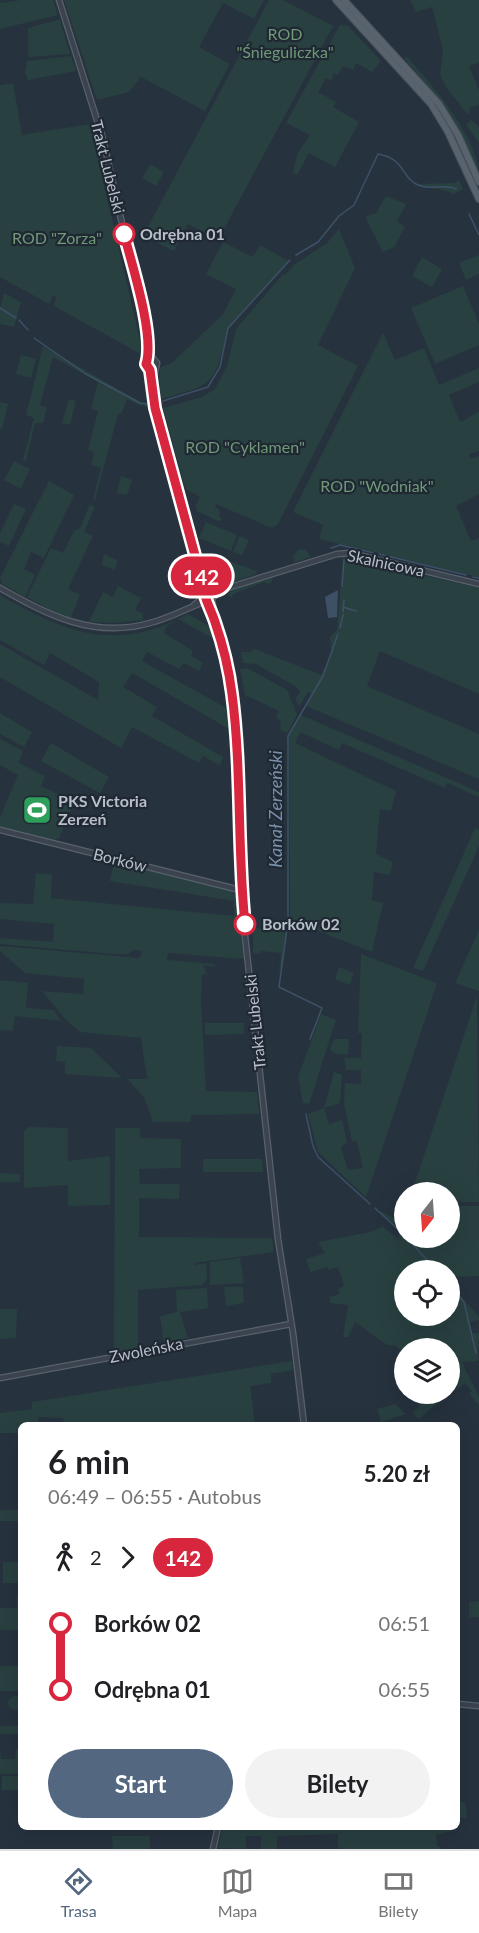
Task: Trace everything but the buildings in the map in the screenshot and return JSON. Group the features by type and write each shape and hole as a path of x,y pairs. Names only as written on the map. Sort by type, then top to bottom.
{"main road":[{"path":"336,0 431,104 451,136 479,199"},
{"path":"344,0 439,104 455,131 479,182"}],"street":[{"name":"Trakt Lubelski","path":"59,0 103,139 151,359"},
{"path":"151,359 157,363 152,369 146,364 151,359"},
{"name":"Trakt Lubelski","path":"152,369 155,408 228,668 234,711 240,890 278,1239 304,1422"},
{"name":"Skalnicowa","path":"0,588 55,617 97,628 119,628 148,624 225,589 336,554 350,554 479,584"},
{"name":"Borków","path":"0,830 240,890"},
{"name":"Zwoleńska","path":"0,1378 291,1324"},
{"path":"460,1704 479,1706"},
{"path":"213,1849 217,1830"}],"green space":[{"path":"21,0 53,0 58,15 0,29 0,3"},
{"path":"64,0 264,0 254,19 223,3 199,47 230,64 205,111 141,77 129,92 97,100"},
{"name":"ROD \"Śnieguliczka\"","path":"269,0 283,0 333,26 218,240 188,224 174,251 143,236"},
{"path":"410,0 479,0 479,63 469,66 479,90 479,105 471,107 468,115 446,87 440,75 443,50 432,7 416,12"},
{"path":"60,20 70,54 28,57 28,28"},
{"path":"340,25 348,26 381,61 372,72 356,63 353,70 343,66 338,75 334,73 331,81 326,78 318,92 336,102 333,107 359,122 335,167 309,153 297,175 293,173 297,154 310,135 286,123"},
{"path":"71,56 76,71 28,80 25,73 27,61"},
{"path":"406,56 440,96 462,128 477,161 479,176 447,109 405,59"},
{"name":"ROD \"Zorza\"","path":"13,83 22,135 90,124 142,349 139,353 54,306 56,297 53,296 49,304 0,277 0,85"},
{"path":"471,120 479,127 479,143 466,125"},
{"path":"150,164 164,172 156,186 142,178"},
{"path":"459,180 463,189 453,194 413,184 454,183"},
{"path":"386,196 406,204 397,221 405,227 394,247 383,252 365,217 376,213"},
{"name":"ROD \"Cyklamen\"","path":"339,229 355,268 318,345 358,366 278,524 272,528 216,504 215,507 220,510 219,516 222,518 220,522 197,511 196,505 200,497 187,490 184,484 163,408 202,397 215,389 227,366 236,329 283,274 285,275 295,264 327,243"},
{"path":"223,242 253,257 260,245 289,261 242,312 230,329 227,329 219,361 210,379 192,390 161,399 159,375 161,367 172,363 223,314 236,289 206,274"},
{"path":"479,255 479,274 466,280 459,263"},
{"path":"422,257 442,269 432,287 412,276"},
{"path":"463,286 479,324 479,345 435,364 411,308"},
{"path":"4,293 21,302 14,327 0,324 0,308"},
{"name":"ROD \"Wodniak\"","path":"383,333 395,360 424,348 439,385 479,368 479,382 449,395 460,422 479,412 479,451 469,454 471,459 479,456 479,494 456,506 471,541 479,538 479,577 319,539 323,525 293,512"},
{"path":"43,346 142,403 150,402 152,408 127,399 121,414 118,414 95,500 93,499 101,468 91,465 94,452 88,450 98,411 91,409 98,382 53,357 40,405 47,407 43,423 35,423 26,461 23,460 34,418 26,415"},
{"path":"21,355 36,359 31,378 16,374"},
{"path":"69,399 76,401 70,425 62,423"},
{"path":"0,402 8,404 2,429 0,429"},
{"path":"14,461 30,469 21,489 4,480"},
{"path":"121,476 132,480 127,495 117,493"},
{"path":"49,481 74,495 44,558 31,552 24,569 35,575 25,597 2,584 0,578"},
{"path":"14,504 26,509 9,546 0,542 0,533"},
{"path":"90,504 95,507 84,532 93,536 68,589 80,595 71,618 56,613 27,597 51,548 63,553 74,531 80,528"},
{"path":"206,522 237,535 231,551 199,538"},
{"path":"239,536 249,540 242,555 233,552"},
{"path":"305,549 311,557 294,562 293,556 298,550"},
{"path":"104,554 118,561 114,570 102,565"},
{"path":"343,557 479,588 479,694 380,651 367,686 479,734 479,779 306,706 313,695 308,692 299,707 295,698 300,692 298,688 256,664 243,663 241,652 250,652 255,649 321,675 331,654 330,637 337,630"},
{"path":"223,559 257,571 256,574 224,585 212,585 208,577 213,581 223,580"},
{"path":"211,567 212,576 208,577 204,568"},
{"path":"275,575 270,584 264,582 233,594 232,598 228,595 231,590"},
{"path":"118,586 141,598 135,610 143,614 143,620 112,623 89,622 103,592 113,597"},
{"path":"0,595 43,618 64,626 106,635 152,630 176,620 166,627 164,633 193,651 191,656 203,663 199,671 184,663 179,669 147,652 142,661 230,710 231,730 132,673 123,687 157,707 152,716 223,757 220,766 203,756 199,763 132,727 121,748 0,677 0,644 98,700 99,682 50,653 44,665 0,640"},
{"path":"188,614 212,628 214,639 178,619"},
{"path":"247,668 287,690 297,715 287,733 280,729 281,721 276,718 279,711 245,695 240,669"},
{"path":"0,713 32,732 24,747 0,734"},
{"path":"301,715 479,792 479,797 447,783 445,788 342,743 339,750 300,732 295,743 396,791 391,811 380,809 376,854 393,862 390,875 374,872 372,900 383,903 372,952 316,930 290,924 289,736"},
{"name":"PKS Victoria Zerzeń","path":"0,739 23,751 19,763 45,776 41,786 74,802 59,838 52,841 0,827 0,817 18,775 0,765"},
{"path":"51,743 109,777 100,793 41,761"},
{"path":"475,828 479,830 479,846 423,971 413,968"},
{"path":"114,862 228,889 236,895 238,906 233,907 234,901 110,881"},
{"path":"36,873 52,875 51,898 234,916 234,910 238,909 244,959 168,953 167,960 215,964 215,967 203,965 207,974 202,975 201,1002 206,1091 257,1092 259,1114 191,1115 191,1122 153,1122 144,1097 127,1079 147,1079 141,1038 80,1032 66,1020 42,991 83,994 84,979 25,973 0,951 0,946 139,958 143,951 133,950 128,954 114,954 0,944 0,938 53,942 54,924 0,919 0,903 33,904"},
{"path":"253,928 287,930 282,970 279,970 281,953 261,951 260,954 253,953"},
{"path":"479,930 479,991 455,983"},
{"path":"361,954 437,983 366,1197 318,1152 308,1114 324,1108 329,1124 342,1120 347,1142 341,1147 348,1170 363,1168 357,1142 352,1141 344,1103 345,1083 361,1084 361,1070 346,1070 344,1058 361,1058 362,1033 358,1033"},
{"path":"339,967 354,973 350,985 335,979"},
{"path":"0,980 28,983 26,1008 54,1010 61,1021 15,1016 13,1031 0,1030"},
{"path":"477,996 479,1202 462,1202 460,1182 415,1182"},
{"path":"321,1014 336,1020 309,1104 303,1103 298,1077"},
{"path":"205,1023 244,1023 244,1034 205,1035"},
{"path":"334,1039 349,1039 348,1055 333,1053 330,1049"},
{"path":"57,1046 91,1048 122,1078 65,1074 65,1062 56,1061"},
{"path":"334,1072 342,1075 340,1103 324,1108"},
{"path":"29,1127 68,1128 68,1161 110,1156 110,1205 68,1206 68,1185 24,1188 24,1131"},
{"path":"115,1128 140,1128 140,1138 181,1139 181,1168 139,1169 140,1184 180,1184 179,1199 139,1198 139,1237 272,1238 274,1252 194,1263 195,1265 206,1263 207,1279 202,1285 138,1290 138,1348 114,1353"},
{"path":"203,1159 262,1159 263,1172 203,1172"},
{"path":"0,1173 20,1174 20,1182 0,1182"},
{"path":"460,1206 479,1206 479,1276 460,1277 460,1260 394,1260 394,1326 460,1326 460,1295 479,1317 479,1320 470,1322 472,1333 479,1333 478,1361 462,1362 479,1397 479,1405 469,1394 472,1391 465,1383 460,1387 460,1338 394,1338 394,1345 387,1345 355,1322 348,1337 343,1337 348,1305 330,1303 330,1297 339,1294 338,1289 344,1286 338,1267 328,1270 327,1267 310,1272 306,1259 325,1253 318,1242 371,1232 383,1226 394,1236 394,1248 460,1248"},
{"path":"379,1212 394,1219 394,1226"},
{"path":"240,1258 244,1283 210,1285 210,1262"},
{"path":"224,1287 243,1287 244,1303 226,1306"},
{"path":"207,1288 208,1308 180,1312 188,1338 164,1343 160,1316 177,1312 176,1290"},
{"path":"0,1309 17,1309 16,1338 0,1339"},
{"path":"292,1361 293,1370 271,1374 271,1383 250,1386 255,1422 64,1422 63,1418 38,1417 38,1422 18,1422 18,1433 0,1433 0,1413 32,1409 32,1402"},
{"path":"395,1404 406,1414 381,1422 377,1409"},
{"path":"422,1404 436,1404 419,1419 412,1413"},
{"path":"0,1510 18,1510 18,1521 0,1521"},
{"path":"3,1562 18,1562 18,1583 3,1583"},
{"path":"18,1596 18,1630 0,1630 0,1608 17,1608"},
{"path":"479,1601 479,1617 469,1618 469,1602"},
{"path":"0,1666 18,1666 18,1691 0,1691"},
{"path":"18,1696 18,1710 12,1710 8,1706 8,1700"},
{"path":"0,1726 18,1726 18,1734 0,1734"},
{"path":"0,1749 1,1759 15,1759 16,1749 18,1749 18,1774 0,1774"},
{"path":"2,1776 18,1776 18,1790 2,1790"},
{"path":"460,1802 465,1802 467,1818 460,1818"},
{"path":"222,1830 451,1831 436,1835 437,1846 442,1849 343,1849 338,1847 338,1834 277,1836 277,1849 261,1849 261,1836 246,1836 246,1849 218,1848"},
{"path":"112,1836 150,1836 150,1849 113,1849"}],"water":[{"path":"338,590 337,617 328,618 325,597"},
{"path":"279,765 283,769 278,792 275,794 272,788 275,767"}],"waterway":[{"path":"296,255 318,242 339,216 354,205 378,154 394,160 418,185 456,189"},
{"path":"469,214 479,235"},
{"path":"163,401 208,387 220,367 228,328 290,260"},
{"path":"0,308 16,318"},
{"path":"19,320 28,330"},
{"path":"34,338 86,374 140,403 147,404"},
{"name":"Kanał Zerzeński","path":"331,548 340,545 374,553"},
{"name":"Kanał Zerzeński","path":"379,554 466,575"},
{"name":"Kanał Zerzeński","path":"342,586 344,560"},
{"name":"Kanał Zerzeński","path":"473,577 479,578"},
{"name":"Kanał Zerzeński","path":"343,612 344,600"},
{"name":"Kanał Zerzeński","path":"343,607 356,611"},
{"name":"Kanał Zerzeński","path":"340,628 343,615"},
{"name":"Kanał Zerzeński","path":"288,924 288,736 323,676 338,634"},
{"name":"Kanał Zerzeński","path":"287,929 279,987 322,1008 310,1039"},
{"name":"Kanał Zerzeński","path":"306,1114 313,1146 318,1157 370,1204"},
{"name":"Kanał Zerzeński","path":"375,1208 394,1226"},
{"name":"Kanał Zerzeński","path":"416,1248 427,1260"},
{"name":"Kanał Zerzeński","path":"460,1297 464,1302 476,1353"}],"bus line":[{"name":"142","path":"124,234 148,335 149,359 146,364 150,370 155,408 202,581 204,598 208,601 228,668 236,732 240,890 245,924"}],"place":[{"name":"Odrębna 01","path":"124,234"},
{"name":"PKS Victoria Zerzeń","path":"37,810"},
{"name":"Borków 02","path":"245,924"}]}
